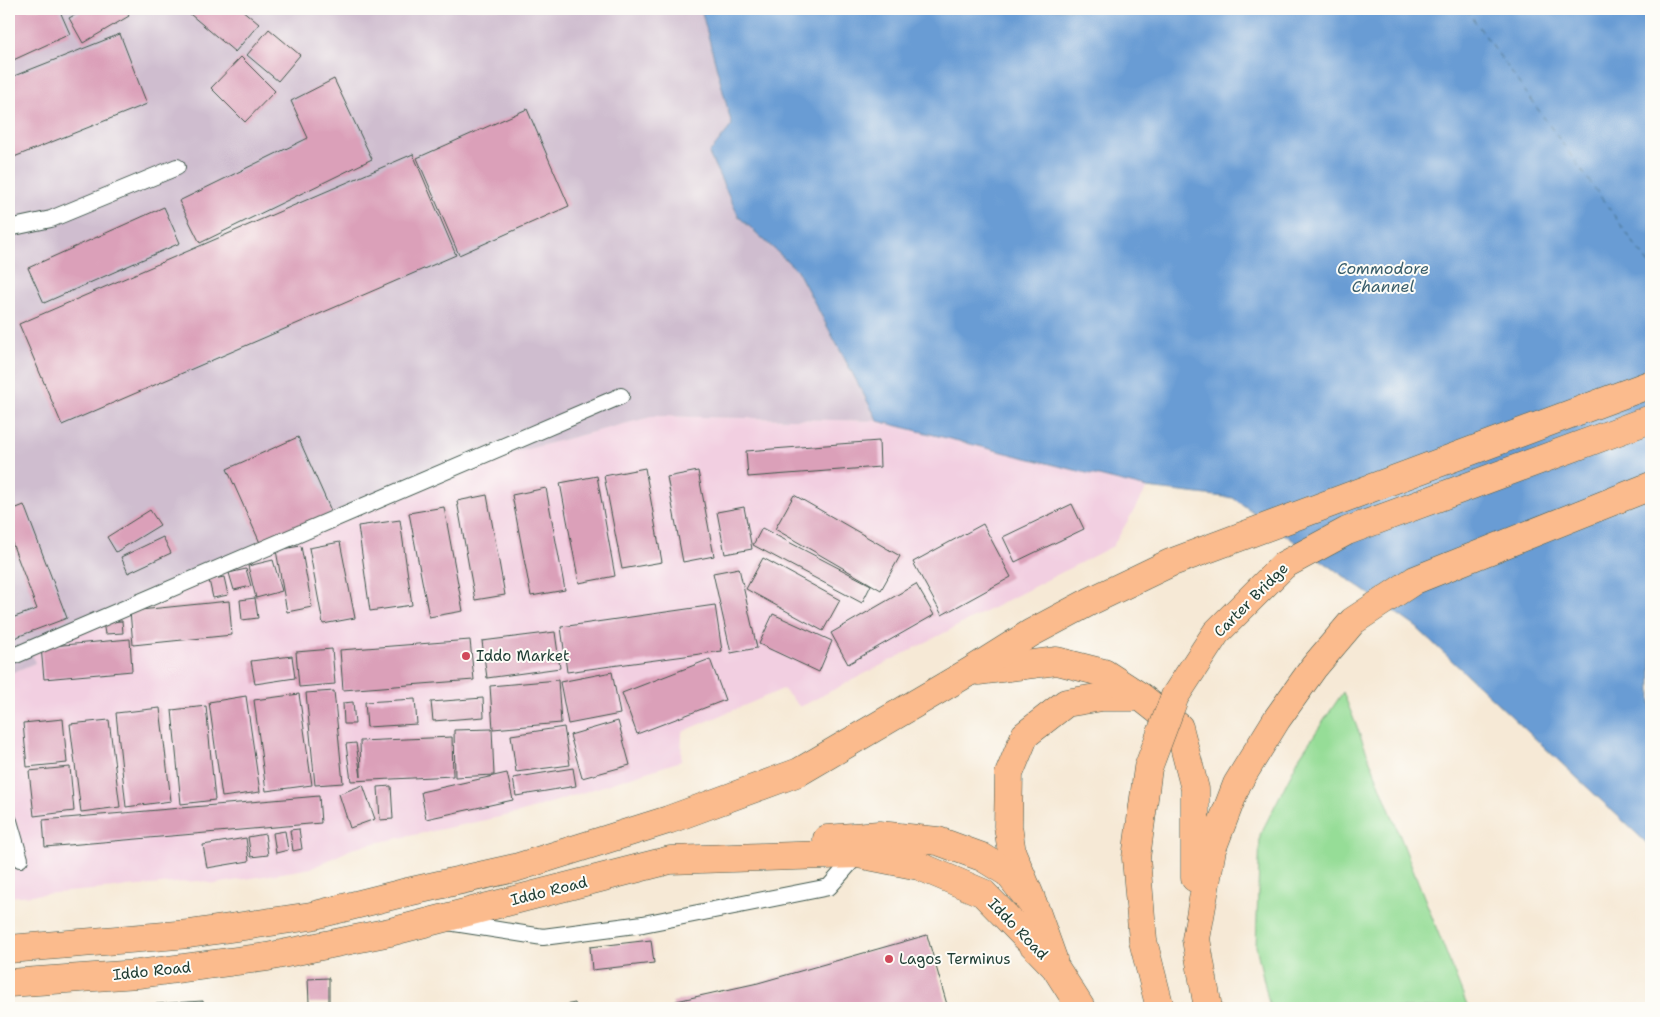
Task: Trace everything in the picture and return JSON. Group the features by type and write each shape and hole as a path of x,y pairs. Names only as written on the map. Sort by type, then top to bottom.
{"main road":[{"name":"Iddo Road","path":"9,949 189,934 311,916 515,868 668,820 799,772 1040,628 1170,563 1651,384"},
{"name":"Carter Bridge","path":"1160,1008 1143,941 1136,858 1148,768 1175,696 1216,633 1284,564 1347,531 1651,419"},
{"path":"1196,939 1212,849 1237,784 1277,719 1314,667 1353,621 1414,580 1651,486"},
{"path":"969,672 1057,661 1104,673 1179,727 1195,790 1196,939 1208,1008"},
{"path":"1066,1008 1056,967 1012,853 1008,826 1008,774 1025,735 1066,703 1102,697 1141,698"},
{"path":"670,860 803,842 879,835 938,841 982,857 1008,873 1034,906"},
{"name":"Iddo Road","path":"9,983 138,974 267,957 390,932 670,860 858,854 919,866 983,893 1056,967"},
{"path":"1056,967 1081,1008"}],"lane":[{"path":"9,228 51,218 177,167"},
{"path":"9,658 621,396"},
{"path":"9,821 20,859"},
{"path":"436,920 543,937 643,924 829,887 858,854"}],"shaded area":[{"path":"9,9 701,9 732,125 710,154 739,217 797,270 878,421 655,416 497,457 31,649 35,663 9,674"},
{"name":"Iddo Market","path":"655,416 878,421 1147,488 1113,546 800,707 783,689 682,732 681,761 519,813 356,847 312,868 215,884 198,881 9,897 9,674 35,663 31,649 497,457"}],"green space":[{"path":"1343,692 1468,1008 1270,1008 1256,946 1260,835 1300,756"}],"water":[{"name":"Commodore Channel","path":"701,9 1651,9 1651,847 1416,627 1233,498 1147,488 878,421 797,270 739,217 709,154 732,125"}],"building":[{"path":"9,9 59,9 70,34 9,62"},
{"path":"86,9 125,9 129,16 83,43 69,18"},
{"path":"184,9 241,9 259,24 235,52"},
{"path":"269,29 300,55 278,81 247,55"},
{"path":"120,34 147,104 9,159 9,78"},
{"path":"241,57 275,91 245,122 211,88"},
{"path":"334,79 372,159 200,243 179,201 308,138 291,101"},
{"path":"527,109 569,206 459,255 417,158"},
{"path":"413,154 456,255 62,425 19,324"},
{"path":"164,207 180,243 44,303 28,268"},
{"path":"298,437 332,513 261,545 227,469"},
{"path":"879,441 880,467 748,477 746,451"},
{"path":"645,468 662,562 622,569 604,476"},
{"path":"698,471 714,556 683,562 667,477"},
{"path":"597,476 615,576 579,583 560,483"},
{"path":"546,488 565,590 531,596 512,495"},
{"path":"487,495 505,595 475,600 457,501"},
{"path":"794,495 900,556 881,590 775,529"},
{"path":"1072,504 1084,529 1015,562 1003,537"},
{"path":"24,505 67,618 14,638 9,625 9,619 37,609 9,535 9,511"},
{"path":"444,507 463,611 429,617 409,513"},
{"path":"744,507 752,549 725,554 717,512"},
{"path":"150,510 160,525 116,552 107,537"},
{"path":"400,520 412,605 370,611 358,526"},
{"path":"983,524 1011,577 942,615 913,562"},
{"path":"762,528 871,585 862,603 753,545"},
{"path":"163,537 171,553 128,573 121,557"},
{"path":"340,542 355,618 323,624 309,548"},
{"path":"301,546 312,607 287,612 276,550"},
{"path":"763,558 840,600 823,631 746,589"},
{"path":"273,560 282,591 256,598 248,566"},
{"path":"739,568 757,648 731,653 713,573"},
{"path":"246,569 251,586 234,590 229,573"},
{"path":"224,577 228,595 213,598 209,580"},
{"path":"916,584 934,615 848,664 831,633"},
{"path":"255,598 258,618 242,620 240,600"},
{"path":"229,601 232,635 133,645 130,611"},
{"path":"715,605 722,651 567,672 561,627"},
{"path":"773,614 832,641 819,672 759,644"},
{"path":"122,621 123,633 105,634 103,622"},
{"path":"555,632 560,668 487,678 482,641"},
{"path":"130,639 132,671 44,679 41,647"},
{"path":"470,640 474,680 343,690 340,650"},
{"path":"332,649 335,684 299,687 296,652"},
{"path":"292,656 295,678 255,684 251,661"},
{"path":"710,659 725,700 637,734 622,693"},
{"path":"612,672 620,714 568,724 560,682"},
{"path":"558,680 561,723 493,729 490,686"},
{"path":"334,691 343,783 315,785 306,693"},
{"path":"299,694 312,785 266,791 254,700"},
{"path":"246,696 260,792 222,797 209,702"},
{"path":"483,698 484,717 433,721 431,702"},
{"path":"415,699 417,724 367,727 365,702"},
{"path":"353,702 355,724 344,724 343,703"},
{"path":"206,706 215,800 181,804 172,710"},
{"path":"160,708 171,801 126,807 116,713"},
{"path":"63,719 67,763 27,767 23,723"},
{"path":"109,720 120,807 81,812 70,724"},
{"path":"618,721 630,765 582,778 570,735"},
{"path":"564,727 570,765 516,772 511,735"},
{"path":"492,729 494,775 455,777 454,730"},
{"path":"452,737 453,776 351,781 346,744 356,743 361,777 360,741"},
{"path":"70,767 74,811 34,816 29,771"},
{"path":"573,768 576,786 516,796 513,778"},
{"path":"507,773 513,800 426,819 421,792"},
{"path":"363,785 375,819 350,828 339,794"},
{"path":"391,786 393,819 380,820 378,787"},
{"path":"319,796 321,823 45,847 43,820"},
{"path":"299,829 302,849 293,851 290,830"},
{"path":"285,831 288,850 276,853 273,833"},
{"path":"265,834 268,855 251,857 248,837"},
{"path":"246,838 249,861 207,868 203,845"},
{"name":"Lagos Terminus","path":"927,935 948,1008 674,1008 672,1002 758,983"},
{"path":"651,940 654,963 592,970 590,947"},
{"path":"329,978 329,1003 309,1003 308,979"},
{"path":"203,1001 204,1008 141,1008 141,1005"},
{"path":"575,1003 576,1008 554,1008 554,1007"}],"ferry route":[{"path":"1466,9 1651,267"}],"place":[{"name":"Iddo Market","path":"466,656"},
{"name":"Lagos Terminus","path":"889,959"}]}
